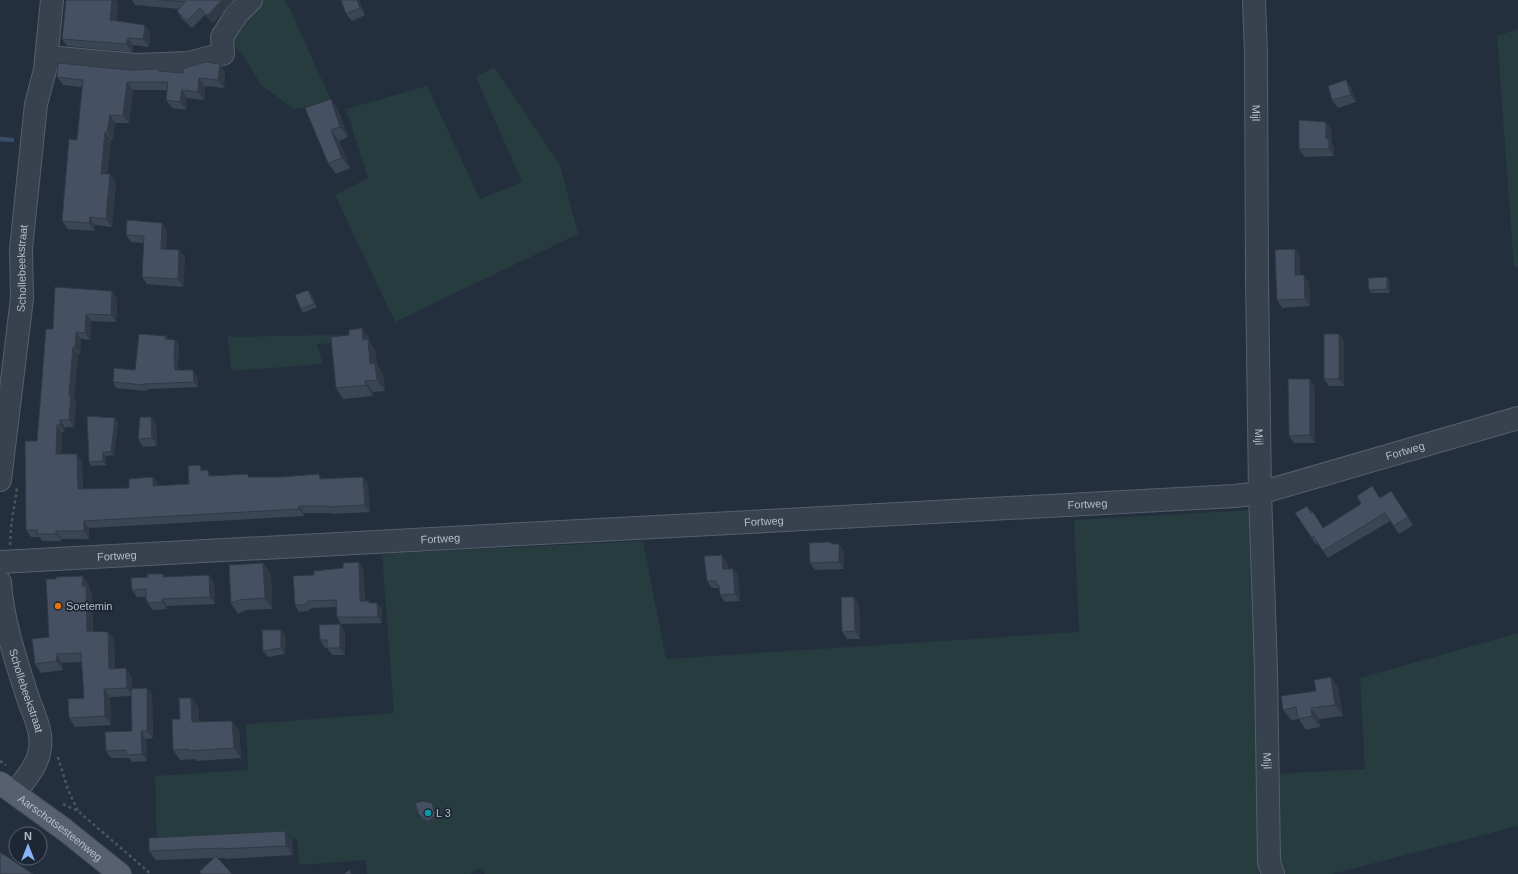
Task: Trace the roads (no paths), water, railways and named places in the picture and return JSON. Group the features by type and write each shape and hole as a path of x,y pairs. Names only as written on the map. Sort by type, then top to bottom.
{"main road":[{"name":"Aarschotsesteenweg","path":"8,788 66,830 120,874"}],"street":[{"name":"Schollebeekstraat","path":"0,480 22,298 21,250 36,104 47,57 52,0"},
{"path":"47,57 137,65 188,63 223,54 222,37 236,15 251,0"},
{"name":"Mijl","path":"1254,0 1256,54 1260,493 1266,668 1269,862 1273,874"},
{"name":"Fortweg","path":"0,562 1260,493 1518,418"},
{"name":"Schollebeekstraat","path":"0,582 7,624 16,660 40,735 40,748 32,772 8,788"}],"waterway":[{"path":"0,139 12,140"}],"place":[{"name":"Soetemin","path":"58,606"},
{"name":"L 3","path":"428,813"}]}
